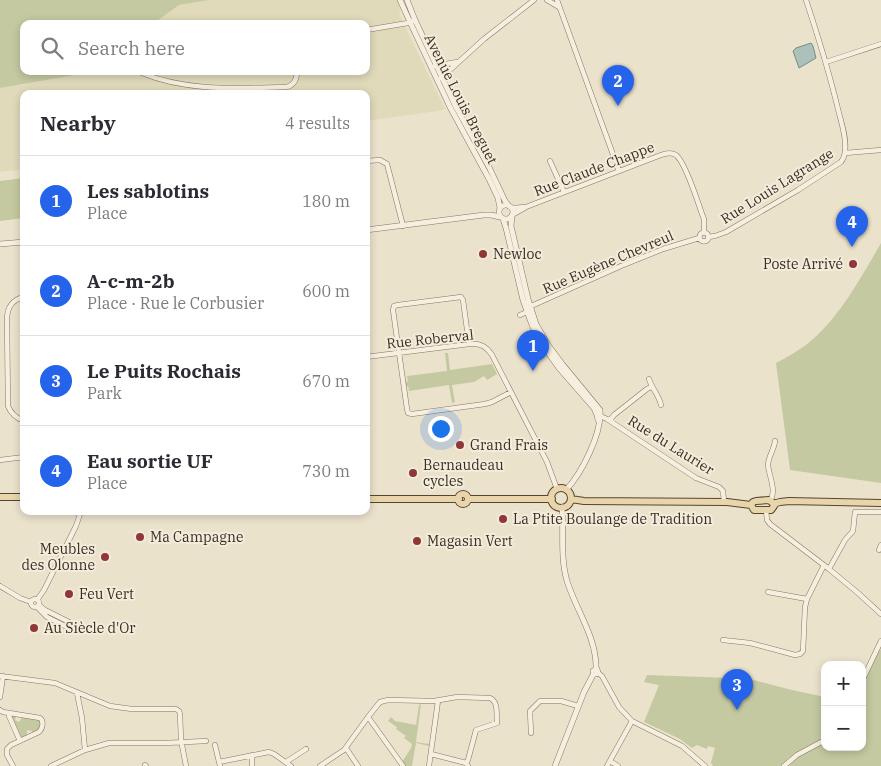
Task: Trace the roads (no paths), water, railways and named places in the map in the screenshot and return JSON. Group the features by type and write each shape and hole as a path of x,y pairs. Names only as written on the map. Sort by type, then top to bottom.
{"main road":[{"path":"563,488 566,490 570,493 571,499 568,505 562,508 554,504 552,499 554,492 557,489 563,488"},
{"path":"370,499 459,499 461,495 464,495 468,499 552,499"},
{"path":"0,497 20,497"},
{"path":"571,499 584,501 724,502 751,506 754,510 771,510 774,506 772,502"},
{"path":"751,506 754,501 881,503"}],"street":[{"name":"Avenue Louis Breguet","path":"400,0 434,67 450,107 489,178 498,198 500,208"},
{"name":"Avenue Louis Breguet","path":"407,0 412,21"},
{"path":"439,78 535,0"},
{"path":"547,0 560,8"},
{"path":"557,0 619,171"},
{"name":"Rue Louis Lagrange","path":"708,237 726,232 798,190 841,162 845,153 842,126 826,62 806,0"},
{"path":"370,29 412,21"},
{"path":"826,62 881,44"},
{"path":"434,67 458,62"},
{"path":"148,75 164,81 218,88 287,87 294,83 297,75"},
{"name":"Avenue Louis Breguet","path":"439,78 489,167 504,201 509,206"},
{"path":"845,153 881,150"},
{"name":"Rue Claude Chappe","path":"512,216 526,207 661,154 674,153 684,165 704,219 704,232"},
{"path":"370,161 380,160 387,164 403,226"},
{"path":"550,161 564,192"},
{"path":"484,215 504,206 509,206 512,210 511,226 528,309"},
{"name":"Rue Claude Chappe","path":"509,206 514,208 526,207"},
{"path":"500,208 499,213 506,228 532,325 544,347 559,368 599,415 595,439 576,477 566,490"},
{"path":"370,230 484,215 509,219 512,216"},
{"path":"704,232 708,237 704,242 699,238 700,234 704,232"},
{"name":"Rue Eugène Chevreul","path":"520,314 621,266 663,249 699,238"},
{"path":"0,244 20,242"},
{"path":"469,344 461,297 394,306 406,409 410,414 485,404 511,392"},
{"path":"20,298 13,302 7,312 8,406 12,414 20,420"},
{"name":"Rue Roberval","path":"370,357 469,344 478,344 489,350 547,462 557,489"},
{"path":"648,380 661,405"},
{"path":"610,420 651,387"},
{"name":"Rue du Laurier","path":"599,415 610,420 696,478 719,487 723,491 724,502"},
{"path":"772,502 773,496 768,462 775,442"},
{"path":"0,460 20,458"},
{"path":"829,568 845,540 853,531 855,502"},
{"path":"555,766 584,692 596,672 593,648 566,579 562,551 562,508"},
{"path":"766,510 770,524 829,568 881,614"},
{"path":"855,512 881,512"},
{"path":"37,604 80,515"},
{"path":"723,640 750,643 794,655 800,654 803,651 807,599 824,565"},
{"path":"0,586 22,599 31,602 33,599 46,616 73,630 76,628 75,625 37,604"},
{"path":"768,592 807,599"},
{"path":"866,673 881,641"},
{"path":"596,672 602,676 619,707 632,721 682,746 705,766"},
{"path":"0,697 1,676 55,683 110,706 132,709 176,709 180,714 186,766"},
{"path":"77,693 85,750"},
{"path":"320,766 346,748 380,702 388,700 434,702 457,697 494,699 497,723 476,730 467,765 431,754"},
{"path":"429,766 438,700"},
{"path":"531,733 530,711 540,701 561,701 578,706"},
{"path":"0,710 42,719 42,727 39,732 11,745 7,751"},
{"path":"9,713 20,741"},
{"path":"368,717 403,766"},
{"path":"618,766 608,764 632,721"},
{"path":"51,766 62,764 85,750 109,743 182,743 206,741"},
{"path":"784,766 797,755 821,742"},
{"path":"215,745 220,764 252,755 272,752 291,766"},
{"path":"346,748 358,766"},
{"path":"286,762 306,749"},
{"path":"0,751 7,751"},
{"path":"7,751 13,766"},
{"path":"252,755 252,766"}],"water":[{"path":"811,43 816,58 799,68 793,51 796,48"}],"place":[{"name":"A-c-m-2b","path":"618,106"},
{"name":"Eau sortie UF","path":"852,247"},
{"name":"Newloc","path":"483,254"},
{"name":"Poste Arrivé","path":"853,264"},
{"name":"Les sablotins","path":"533,371"},
{"name":"Grand Frais","path":"460,445"},
{"name":"Bernaudeau cycles","path":"413,473"},
{"name":"La Ptite Boulange de Tradition","path":"503,519"},
{"name":"Ma Campagne","path":"140,537"},
{"name":"Magasin Vert","path":"417,541"},
{"name":"Meubles des Olonne","path":"105,557"},
{"name":"Feu Vert","path":"69,594"},
{"name":"Au Siècle d'Or","path":"34,628"},
{"name":"Le Puits Rochais","path":"737,710"}]}
